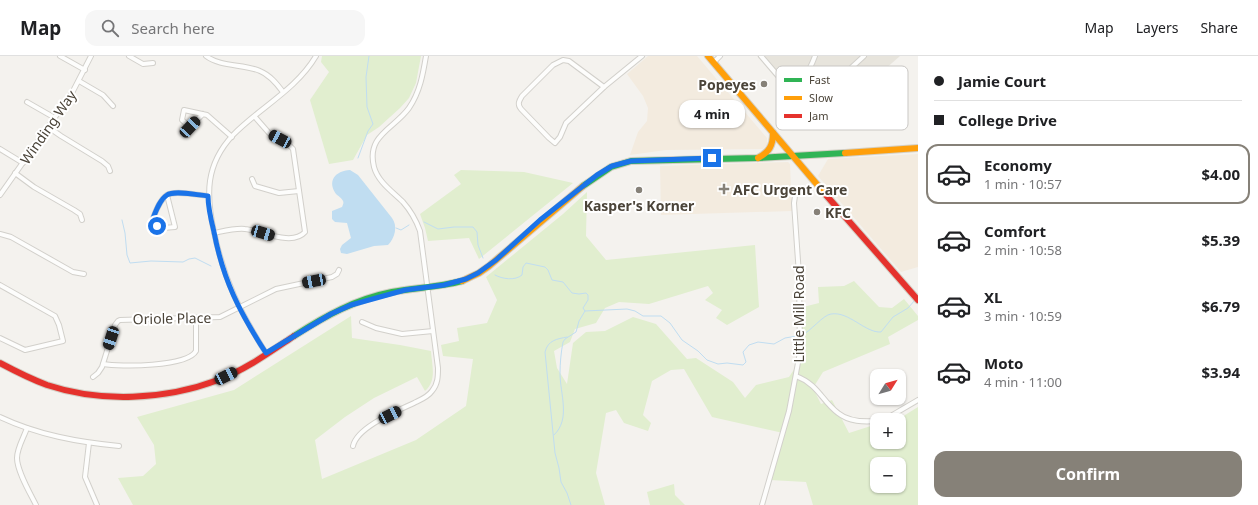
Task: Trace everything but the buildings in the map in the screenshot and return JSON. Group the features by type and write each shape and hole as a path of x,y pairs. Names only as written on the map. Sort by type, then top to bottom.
{"main road":[{"path":"708,56 792,156 918,300"},
{"path":"758,158 772,148 773,133"},
{"path":"0,363 53,386 68,390 103,396 146,397 173,393 196,387 239,370 331,314 351,305 405,290 444,285 466,279 478,273 496,260 540,220 597,175 612,166 631,161 758,158 918,148"}],"street":[{"path":"60,56 85,70"},
{"name":"Winding Way","path":"0,195 72,93 91,56"},
{"path":"129,56 143,64 153,63"},
{"path":"206,56 214,60 263,72 269,76 283,92"},
{"path":"266,353 239,308 218,255 208,196 210,179 214,164 220,152 232,137 304,72 316,56"},
{"path":"353,446 355,439 360,433 379,421 426,397 432,392 437,382 438,372 421,236 415,220 407,207 378,176 374,167 373,157 374,147 378,138 404,114 414,99 420,84 426,56"},
{"path":"604,87 569,61 563,60 553,65 522,96 519,106 555,143 566,123 604,87 642,56"},
{"path":"714,62 720,56"},
{"path":"761,56 776,74"},
{"path":"810,66 815,56"},
{"path":"853,66 864,56"},
{"path":"79,81 103,95 113,106"},
{"path":"27,102 55,118"},
{"path":"203,114 190,127 182,120 184,110 203,114 212,118 232,137"},
{"path":"214,233 240,228 281,238 302,235 305,229 293,149 287,143 269,134 254,117"},
{"path":"48,127 64,139 102,161 108,166 110,171"},
{"path":"0,149 23,162"},
{"path":"15,173 34,187 80,214 82,220"},
{"path":"252,180 255,186 277,193 299,191"},
{"path":"167,195 175,227 165,229 151,223 160,204 167,195 173,193 208,196"},
{"name":"Little Mill Road","path":"762,505 789,411 800,352 801,333 799,275 794,203 795,196 798,193"},
{"path":"0,234 12,237 70,271 84,274"},
{"name":"Oriole Place","path":"93,377 98,373 103,364 115,325 120,320 220,318 276,289 332,277 337,274 339,270"},
{"path":"0,285 55,316 63,341 24,350 0,338"},
{"path":"103,364 137,366 167,363 193,355 196,352 196,318"},
{"path":"362,322 376,328 402,334 433,331"},
{"path":"796,376 807,380 838,413 856,421 870,420"},
{"path":"896,413 918,400"},
{"path":"0,417 27,428 54,436 89,443 119,446"},
{"path":"27,428 18,451 17,462 36,505"},
{"path":"89,443 85,477 97,505"}],"shaded area":[{"path":"648,56 697,56 767,138 767,145 763,149 666,150 630,155 638,132 647,121 648,108 643,96 627,74"},
{"path":"757,56 900,56 889,66 776,66 776,78"},
{"path":"918,154 918,267 901,272 818,176 828,159"},
{"path":"788,162 790,164 792,211 661,215 660,166"}],"green space":[{"path":"322,56 421,56 416,83 409,98 379,127 367,135 353,160 329,164 310,100 329,72 321,62"},
{"path":"461,170 524,172 573,183 479,259 469,238 428,241 420,214 461,184 454,175"},
{"path":"587,192 586,236 606,260 755,245 759,307 727,325 716,318 722,310 705,300 713,293 708,286 649,304 619,302 605,308 596,323 575,329 570,342 554,351 557,368 567,384 573,343 586,332 605,331 633,317 656,324 687,359 696,358 733,382 745,398 756,385 789,377 799,362 799,308 819,303 818,287 844,286 854,281 879,307 892,308 904,299 918,316 918,320 888,337 890,344 823,372 813,388 821,404 832,400 849,433 870,426 870,449 906,449 906,414 918,407 918,505 813,505 806,482 770,480 783,433 712,417 684,369 671,370 652,381 643,415 651,423 648,431 624,423 616,410 606,413 596,473 605,505 133,505 118,478 143,476 156,464 154,445 137,417 234,390 351,316 352,338 431,351 433,373 431,383 425,391 417,377 374,398 345,417 315,440 322,479 416,440 466,406 473,359 443,356 441,345 459,341 457,328 487,323 497,300 486,277 563,214"},
{"path":"674,484 675,495 685,505 650,505 647,492"}],"water":[{"path":"350,170 358,175 394,221 395,232 388,245 374,246 347,254 341,253 340,249 342,245 351,238 347,223 335,222 332,219 332,211 342,207 343,202 342,199 336,194 332,185 334,178 340,172"}],"waterway":[{"path":"358,158 368,131 373,124 367,107 366,77 369,56"},
{"path":"122,220 127,255 130,263 151,261 183,262 195,258 211,266"},
{"path":"424,222 438,229 473,227 477,232 478,245 483,258"},
{"path":"396,228 401,230 409,225"},
{"path":"495,275 508,279 519,277 522,275 523,267 526,263 545,267 548,270 552,280 563,282 572,293 586,293 588,295 588,300 583,308 585,311 579,321 576,332 563,342 560,373 563,414 562,422 554,435"},
{"path":"801,336 809,331 824,317 831,314 844,316 869,329 881,332 893,317 908,308 915,300"},
{"path":"585,311 627,309 635,311 643,316 661,316 670,323 682,340 698,351 707,360 718,364 727,363 743,365 746,362 743,352 749,345 758,342 774,344 785,338 797,336"},
{"path":"567,337 556,339 548,345 545,352 555,453 561,482 571,505"}],"traffic: fast":[{"path":"583,186 611,167 631,161 758,158 845,153"},
{"path":"294,336 329,315 366,299 392,292 445,285 462,281"}],"traffic: slow":[{"path":"708,56 826,195"},
{"path":"758,158 770,148 773,133"},
{"path":"845,153 918,148"},
{"path":"462,281 479,273 489,266 583,186"}],"traffic: jam":[{"path":"826,195 918,300"},
{"path":"0,363 41,383 68,391 111,397 155,395 198,387 228,376 257,360 294,336"}],"place":[{"name":"Popeyes","path":"764,84"},
{"name":"AFC Urgent Care","path":"724,189"},
{"name":"Kasper's Korner","path":"639,190"},
{"name":"KFC","path":"817,212"}],"route":[{"path":"157,226 151,223 160,204 167,195 173,193 208,196 218,255 224,273 243,316 266,353 331,314 351,305 405,290 444,285 466,279 478,273 496,260 540,220 597,175 612,166 631,161 712,158"}]}
